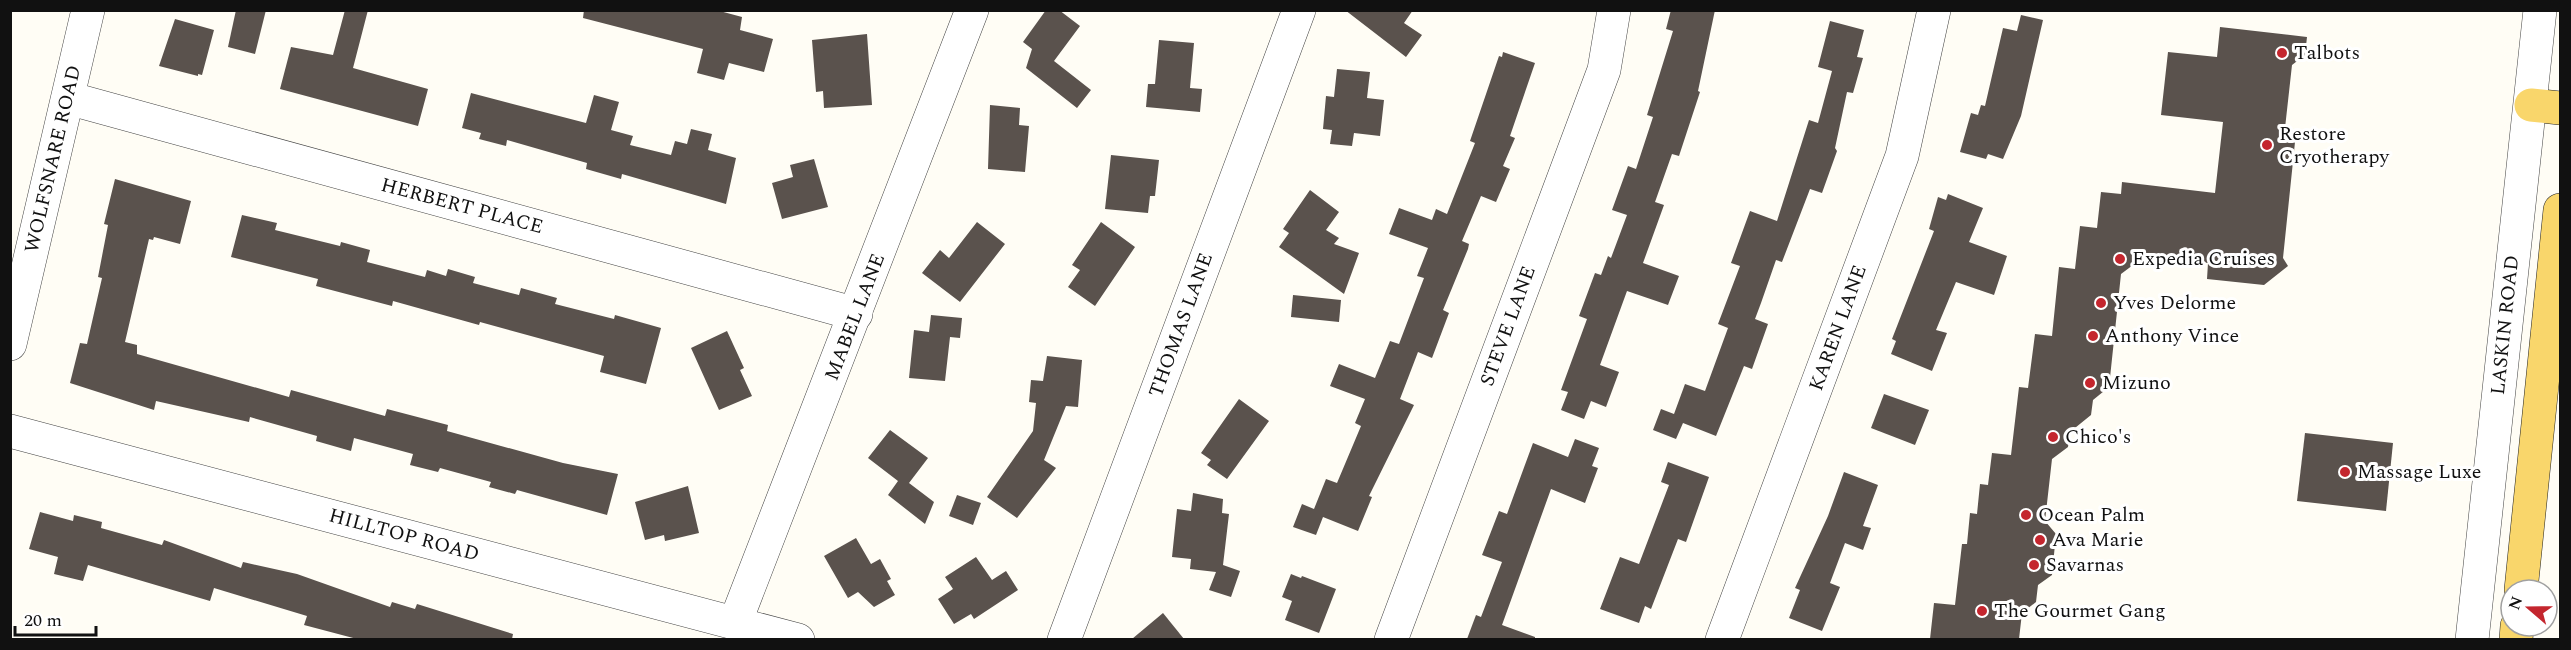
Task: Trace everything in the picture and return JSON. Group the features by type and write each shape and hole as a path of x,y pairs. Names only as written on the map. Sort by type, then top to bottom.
{"main road":[{"path":"2522,578 2560,210"}],"street":[{"name":"WOLFSNARE ROAD","path":"10,344 88,10"},
{"name":"MABEL LANE","path":"735,623 972,10"},
{"name":"THOMAS LANE","path":"1064,639 1299,10"},
{"name":"STEVE LANE","path":"1391,639 1604,70 1614,10"},
{"name":"KAREN LANE","path":"1722,639 1902,156 1934,10"},
{"name":"LASKIN ROAD","path":"2472,639 2546,106 2540,10"},
{"name":"HERBERT PLACE","path":"68,98 856,314"},
{"name":"HILLTOP ROAD","path":"10,431 798,639"}],"building":[{"path":"236,10 266,10 255,54 228,47"},
{"path":"345,10 368,10 353,68 428,89 418,126 280,89 291,47 333,55"},
{"path":"584,10 716,10 742,17 740,30 773,39 764,72 729,63 724,80 697,73 703,49 583,18"},
{"path":"1046,10 1059,10 1080,26 1054,61 1091,90 1077,108 1026,68 1032,49 1023,42"},
{"path":"1345,10 1413,10 1404,23 1422,35 1406,57"},
{"path":"1671,10 1715,10 1698,91 1700,92 1679,156 1672,154 1655,202 1664,205 1643,263 1679,276 1668,305 1627,291 1600,365 1619,372 1606,407 1591,401 1584,419 1561,410 1568,392 1561,390 1587,319 1579,316 1595,273 1601,275 1608,256 1611,258 1627,215 1612,210 1628,166 1636,169 1653,117 1647,115 1673,31 1666,29"},
{"path":"2021,15 2043,20 2021,116 2003,159 1988,154 1986,159 1960,152 1971,113 1978,115 1981,105 1985,106 2003,28 2017,31"},
{"path":"175,19 214,30 202,75 159,66"},
{"path":"1830,21 1864,30 1857,57 1863,58 1853,93 1847,92 1835,148 1837,151 1822,193 1810,189 1782,262 1776,260 1755,319 1768,324 1752,369 1744,366 1716,436 1683,423 1676,439 1653,430 1661,409 1674,414 1685,384 1705,391 1728,328 1718,324 1740,266 1731,263 1750,211 1777,221 1809,120 1818,123 1832,71 1818,67"},
{"path":"2220,27 2307,37 2305,55 2292,65 2285,128 2295,142 2283,258 2288,266 2264,285 2207,279 2208,263 2145,256 2121,274 2109,387 2093,400 2091,415 2070,432 2068,447 2052,459 2045,521 2056,534 2052,575 2038,585 2036,602 2022,613 2019,639 1930,639 1934,603 1955,605 1962,544 1967,544 1970,513 1977,514 1980,484 1988,485 1992,453 2011,455 2019,387 2028,388 2035,334 2052,336 2059,267 2075,269 2080,226 2097,228 2101,192 2121,194 2122,182 2215,193 2223,122 2161,115 2168,52 2217,57"},
{"path":"867,34 872,105 824,108 823,91 816,92 812,40"},
{"path":"1159,40 1194,43 1190,88 1202,89 1200,112 1146,107 1148,84 1155,84"},
{"path":"1503,52 1535,63 1510,136 1515,138 1503,166 1510,169 1496,202 1481,196 1462,241 1469,244 1468,249 1443,310 1449,313 1432,358 1418,352 1400,399 1414,405 1369,496 1372,497 1358,531 1323,517 1316,535 1293,527 1302,504 1314,509 1326,479 1337,483 1361,426 1355,423 1365,399 1330,386 1339,364 1375,378 1390,341 1399,344 1424,278 1417,276 1428,248 1389,234 1399,208 1432,220 1436,209 1447,214 1475,143 1470,141 1499,56 1502,57"},
{"path":"1337,69 1370,72 1367,98 1384,100 1380,136 1354,133 1352,146 1330,144 1332,130 1323,129 1326,96 1334,97"},
{"path":"471,93 586,123 594,95 619,102 611,130 633,136 630,145 671,155 675,141 687,144 691,129 712,134 708,150 736,158 726,204 622,174 621,179 586,169 587,163 507,140 506,146 479,139 481,133 462,128"},
{"path":"990,105 1020,108 1019,125 1029,126 1025,172 988,169"},
{"path":"1111,155 1159,160 1155,196 1150,196 1148,213 1105,209"},
{"path":"814,159 828,207 782,219 772,183 793,177 790,165"},
{"path":"115,179 191,201 180,244 154,237 153,240 149,239 125,342 137,345 137,354 289,397 291,390 385,416 387,409 448,425 447,431 563,463 618,474 607,515 517,490 515,494 489,487 491,482 440,468 438,472 410,465 413,454 354,438 351,451 316,441 317,436 250,417 249,422 156,401 154,410 70,383 80,343 87,344 102,278 98,277 108,225 104,224"},
{"path":"1310,190 1339,212 1326,230 1339,238 1334,244 1359,253 1344,294 1279,247 1289,233 1283,229"},
{"path":"1948,194 1983,208 1969,242 2007,256 1994,295 1956,282 1936,330 1947,333 1932,371 1891,354 1896,341 1892,339 1934,231 1929,229 1938,197 1946,200"},
{"path":"242,215 277,223 275,230 340,246 341,242 370,250 367,262 425,277 427,270 446,276 448,269 475,277 473,283 519,295 521,288 557,298 555,304 614,319 615,315 661,328 646,384 600,372 604,356 480,322 479,325 393,301 392,306 316,286 318,279 231,257"},
{"path":"977,222 1005,244 960,302 922,273 940,250 949,258"},
{"path":"1101,222 1135,247 1095,306 1068,287 1080,270 1072,265"},
{"path":"1293,295 1341,300 1339,322 1291,317"},
{"path":"931,315 962,318 960,338 950,337 945,381 909,378 914,330 929,332"},
{"path":"727,331 744,368 740,370 752,396 719,410 691,348"},
{"path":"1047,356 1082,360 1078,407 1066,406 1044,460 1056,468 1017,518 987,497 1033,431 1036,403 1029,402 1031,380 1043,381"},
{"path":"1884,394 1929,410 1915,445 1871,428"},
{"path":"1239,399 1269,421 1227,479 1207,465 1211,460 1201,453"},
{"path":"890,430 928,458 909,483 934,502 925,524 888,495 898,481 868,458"},
{"name":"Massage Luxe","path":"2305,433 2393,443 2386,511 2297,501"},
{"path":"1575,439 1599,448 1592,466 1598,468 1585,503 1551,489 1502,625 1535,637 1535,639 1467,639 1476,615 1481,617 1502,562 1482,555 1499,511 1507,514 1533,443 1568,457"},
{"path":"1668,462 1709,477 1686,542 1678,539 1651,609 1645,606 1639,623 1600,609 1620,557 1639,564 1669,485 1661,482"},
{"path":"1844,472 1878,485 1863,526 1871,528 1863,550 1845,543 1830,583 1840,587 1822,631 1789,618 1800,590 1795,588 1828,516"},
{"path":"688,486 699,533 665,541 664,535 645,540 635,502"},
{"path":"1193,493 1223,499 1222,513 1229,514 1223,565 1240,571 1231,597 1209,590 1216,572 1190,569 1191,559 1172,557 1177,509 1191,511"},
{"path":"957,495 981,503 973,525 949,516"},
{"path":"40,512 73,521 74,515 102,522 101,528 162,545 164,540 241,568 243,562 297,574 390,607 392,602 415,609 417,604 513,634 512,639 357,639 304,625 307,616 214,588 210,601 88,565 83,581 54,574 58,557 29,549"},
{"path":"856,538 871,564 880,559 891,579 887,581 895,595 874,607 858,592 848,598 824,556"},
{"path":"976,557 992,580 1006,571 1018,590 974,619 971,614 954,624 938,599 953,589 945,577"},
{"path":"1291,574 1336,589 1319,633 1285,620 1292,601 1282,597"},
{"path":"1163,613 1184,639 1132,639"}],"place":[{"name":"Talbots","path":"2282,53"},
{"name":"Restore Cryotherapy","path":"2267,145"},
{"name":"Expedia Cruises","path":"2120,259"},
{"name":"Yves Delorme","path":"2101,303"},
{"name":"Anthony Vince","path":"2093,336"},
{"name":"Mizuno","path":"2090,383"},
{"name":"Chico's","path":"2053,437"},
{"name":"Massage Luxe","path":"2345,472"},
{"name":"Ocean Palm","path":"2026,515"},
{"name":"Ava Marie","path":"2040,540"},
{"name":"Savarnas","path":"2034,565"},
{"name":"The Gourmet Gang","path":"1982,611"}]}
